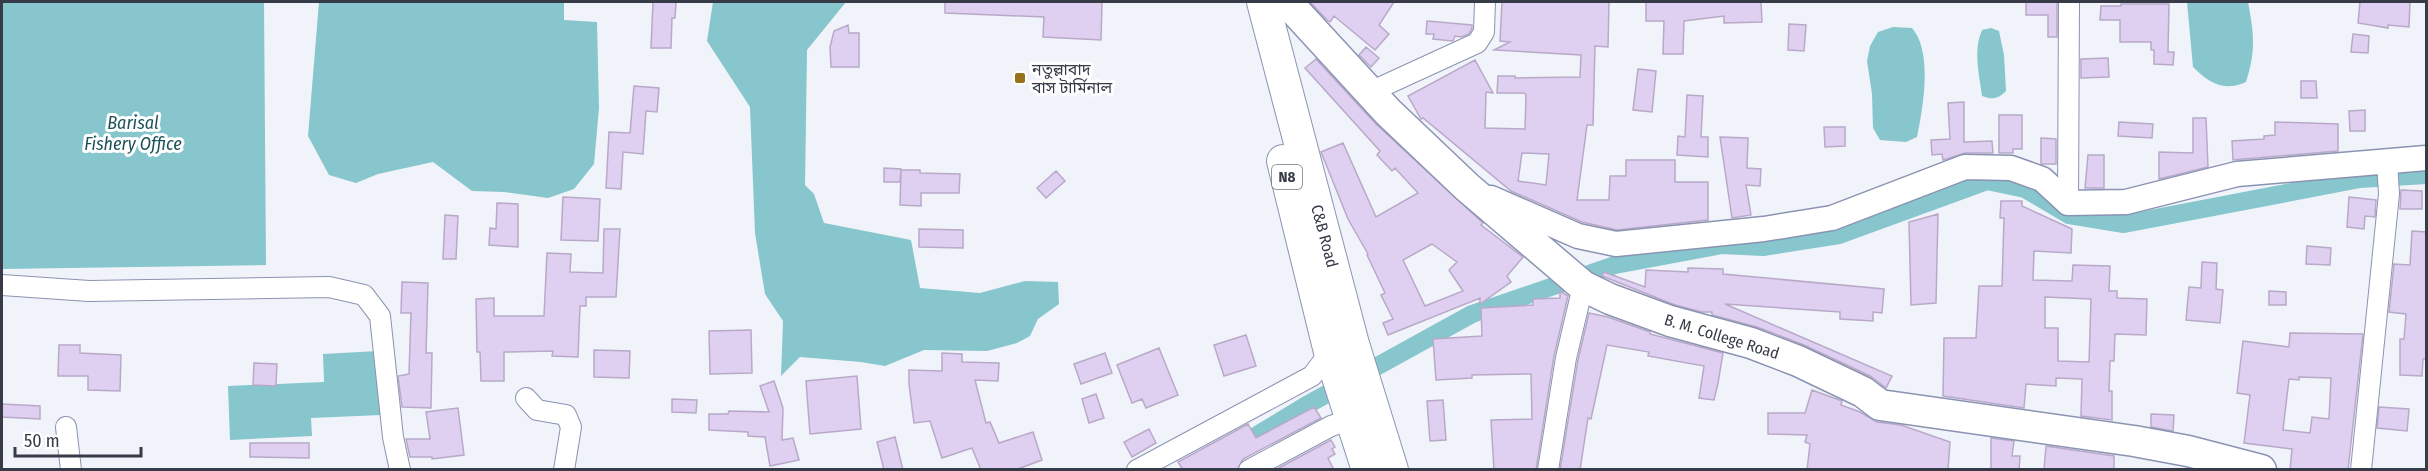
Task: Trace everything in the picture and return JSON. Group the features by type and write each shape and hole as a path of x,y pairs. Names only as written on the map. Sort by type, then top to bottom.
{"highway":[{"name":"C&B Road","path":"1243,2 1341,348 1363,414 1392,470"},
{"name":"C&B Road","path":"1263,2 1341,348"},
{"name":"C&B Road","path":"1363,414 1368,470"}],"main road":[{"name":"B. M. College Road","path":"1287,2 1368,93 1467,187 1583,286 1610,299 1670,321 1751,343 1798,361 1863,392 1880,405 2124,439 2188,460 2261,470"}],"street":[{"path":"1368,93 1477,43 1484,32 1485,2"},
{"path":"2068,202 2069,2"},
{"path":"1467,187 1578,236 1616,244 1764,230 1832,218 1965,167 2011,168 2042,179 2068,202 2126,202 2237,174 2427,158"},
{"path":"2361,470 2389,194 2387,161"},
{"path":"2,285 89,291 329,287 364,295 380,316 393,437 400,470"},
{"path":"1548,470 1566,358 1583,286"},
{"path":"1137,470 1311,376 1341,348"},
{"path":"526,398 537,410 566,415 571,427 564,470"},
{"path":"1249,470 1331,426 1363,414"},
{"path":"66,427 71,470"}],"water":[{"name":"Barisal Fishery Office","path":"2,2 264,2 266,265 2,269"},
{"path":"319,2 564,2 564,20 597,22 599,108 594,164 574,189 548,198 504,192 472,191 433,162 378,174 356,183 329,175 308,136"},
{"path":"713,2 846,2 807,50 805,185 814,194 824,223 911,240 920,288 980,293 1025,281 1058,282 1059,304 1038,319 1030,336 1017,343 987,351 924,350 885,366 800,357 781,376 783,321 765,294 755,233 750,107 707,41"},
{"path":"2187,2 2248,2 2253,42 2246,82 2223,86 2205,78 2193,67"},
{"path":"1893,27 1912,28 1918,38 1924,65 1924,96 1917,137 1906,142 1880,140 1873,128 1872,94 1867,61 1870,46 1878,32"},
{"path":"1991,28 1999,31 2004,55 2006,91 1992,98 1982,96 1977,54 1982,30"},
{"path":"378,351 381,415 311,418 312,436 230,440 228,386 324,382 323,354"}],"building":[{"path":"653,2 676,2 675,18 672,18 671,48 651,48"},
{"path":"945,2 1102,2 1101,40 1043,37 1044,17 945,13"},
{"path":"1310,2 1394,2 1379,25 1389,34 1375,50 1334,16 1330,22 1327,20"},
{"path":"1502,2 1609,2 1608,47 1595,46 1593,125 1587,125 1577,200 1609,200 1610,176 1626,176 1626,160 1675,160 1675,182 1708,182 1708,220 1617,230 1582,222 1511,191 1423,118 1421,119 1408,96 1475,60 1493,93 1486,92 1485,128 1525,129 1526,95 1524,93 1497,93 1498,76 1580,77 1581,55 1494,50 1510,42 1500,41","holes":["1522,153 1549,154 1546,185 1518,181"]},
{"path":"1646,2 1761,2 1762,22 1724,23 1724,16 1684,21 1683,54 1663,54 1664,21 1646,21"},
{"path":"2026,2 2057,2 2057,37 2048,37 2048,15 2026,15"},
{"path":"2360,2 2410,2 2409,27 2388,25 2388,28 2358,23"},
{"path":"2121,4 2169,4 2168,52 2174,52 2173,65 2154,64 2154,50 2151,50 2151,42 2120,42 2120,20 2100,20 2101,6 2121,6"},
{"path":"1427,21 1472,25 1472,28 1469,34 1461,37 1455,36 1453,41 1433,39 1434,34 1426,34"},
{"path":"1789,24 1806,25 1804,51 1788,50"},
{"path":"848,25 849,33 859,33 859,67 831,67 830,47 834,31"},
{"path":"2353,34 2369,36 2368,53 2351,52"},
{"path":"1366,47 1379,58 1371,67 1359,55"},
{"path":"2108,58 2109,77 2081,78 2081,59"},
{"path":"1316,59 1376,124 1483,223 1481,225 1523,257 1507,276 1511,282 1480,304 1480,298 1388,335 1383,323 1393,319 1381,295 1385,293 1368,254 1348,219 1321,152 1343,143 1376,217 1418,193 1395,168 1392,171 1377,155 1380,151 1305,68","holes":["1432,244 1457,262 1449,270 1463,291 1425,306 1403,260"]},
{"path":"1638,69 1656,71 1652,112 1633,110"},
{"path":"2301,81 2316,81 2317,98 2301,98"},
{"path":"634,86 659,88 657,112 646,111 643,154 623,152 621,189 606,188 609,132 630,133"},
{"path":"1687,95 1703,96 1701,137 1708,137 1708,157 1677,155 1678,136 1685,137"},
{"path":"1964,102 1964,142 1992,141 1993,153 1965,153 1943,160 1942,154 1932,155 1931,140 1950,139 1948,103"},
{"path":"2365,110 2365,131 2350,131 2349,111"},
{"path":"1999,115 2022,115 2022,149 2013,149 2013,153 1999,153"},
{"path":"2193,118 2206,118 2208,167 2159,179 2159,152 2193,153"},
{"path":"2119,122 2153,124 2152,138 2118,136"},
{"path":"2275,122 2338,124 2338,151 2233,160 2232,141 2264,139 2264,136 2275,135"},
{"path":"1824,127 1845,127 1845,146 1825,147"},
{"path":"1720,137 1748,138 1747,168 1761,169 1760,186 1746,185 1751,215 1732,218"},
{"path":"2041,138 2056,139 2056,164 2041,164"},
{"path":"2088,155 2104,155 2104,188 2085,188"},
{"path":"884,168 901,169 900,182 884,182"},
{"path":"901,170 960,174 959,193 921,193 921,206 900,205"},
{"path":"1056,171 1065,181 1046,198 1037,188"},
{"path":"2401,190 2422,191 2422,209 2400,209"},
{"path":"563,197 600,199 598,241 561,240"},
{"path":"2349,197 2376,200 2375,217 2365,216 2364,229 2347,227"},
{"path":"2001,201 2022,201 2022,206 2072,229 2071,253 2034,251 2033,280 2072,281 2073,265 2110,266 2109,291 2117,291 2117,298 2147,299 2146,335 2115,334 2114,361 2110,361 2109,391 2112,391 2112,420 2081,416 2082,379 2056,378 2056,386 2026,384 2024,408 1943,396 1944,338 1976,338 1979,286 2002,286 2004,218 2000,218","holes":["2045,297 2091,299 2089,362 2058,361 2058,328 2045,328"]},
{"path":"497,203 518,204 518,247 489,245 490,228 496,229"},
{"path":"1938,214 1936,303 1911,305 1909,222"},
{"path":"445,215 458,216 456,259 443,259"},
{"path":"604,229 620,229 616,297 586,297 586,306 580,306 578,357 552,356 553,351 504,352 504,381 481,381 480,352 477,352 476,299 494,298 494,316 544,316 547,253 571,254 570,272 603,273"},
{"path":"919,229 963,230 963,248 919,247"},
{"path":"2412,231 2427,232 2427,359 2423,359 2422,376 2400,375 2400,339 2404,339 2406,314 2389,312 2394,264 2410,265"},
{"path":"2307,246 2331,248 2330,265 2306,264"},
{"path":"2202,262 2217,263 2216,289 2223,290 2220,323 2186,320 2189,287 2201,288"},
{"path":"1688,268 1723,269 1723,274 1884,289 1882,313 1873,312 1873,321 1840,319 1840,312 1725,304 1892,376 1886,388 1870,376 1804,345 1757,327 1712,315 1712,312 1702,312 1675,305 1602,276 1604,272 1645,287 1646,270 1688,272"},
{"path":"402,282 428,283 426,353 432,353 431,408 402,407 398,376 409,374 411,313 401,313"},
{"path":"1560,291 1568,296 1554,356 1536,470 1494,470 1491,420 1532,419 1531,374 1472,375 1472,378 1436,380 1433,339 1482,336 1481,308 1533,305 1533,299 1560,298"},
{"path":"2269,291 2286,292 2286,305 2269,305"},
{"path":"1589,313 1608,317 1650,332 1650,334 1723,353 1718,383 1714,400 1699,398 1704,366 1648,356 1649,352 1607,345 1591,419 1588,418 1580,470 1560,470 1578,360"},
{"path":"751,330 752,373 710,374 709,331"},
{"path":"2290,333 2363,334 2348,470 2290,470 2292,449 2244,443 2250,395 2237,393 2243,341 2289,347","holes":["2331,378 2329,419 2312,417 2310,433 2283,430 2289,379"]},
{"path":"1246,335 1256,366 1224,376 1214,345"},
{"path":"59,345 80,345 80,353 121,355 120,391 88,390 88,376 58,376"},
{"path":"1159,348 1178,395 1146,408 1142,399 1132,403 1117,365"},
{"path":"594,350 630,351 629,378 594,377"},
{"path":"942,353 962,354 962,362 999,363 998,381 975,380 986,423 990,422 999,443 1033,432 1042,460 1015,470 981,470 972,448 942,458 930,421 914,423 909,370 942,371"},
{"path":"1105,353 1112,373 1081,384 1074,364"},
{"path":"254,363 277,364 276,386 253,385"},
{"path":"857,376 861,429 810,434 806,381"},
{"path":"774,381 783,408 782,440 793,438 799,460 770,466 765,437 748,436 748,432 709,430 709,414 728,414 729,411 769,412 760,386"},
{"path":"1812,390 1842,401 1841,405 1877,422 1901,425 1950,442 1948,470 1807,470 1810,444 1805,442 1807,435 1768,434 1768,413 1805,413"},
{"path":"1096,394 1104,418 1089,423 1082,399"},
{"path":"672,399 697,400 696,413 672,412"},
{"path":"1443,400 1446,440 1430,441 1427,401"},
{"path":"2,404 40,406 40,419 2,417"},
{"path":"1314,407 1321,418 1243,459 1237,470 1183,470 1178,462 1248,424 1256,438"},
{"path":"2379,407 2409,409 2407,431 2377,428"},
{"path":"458,408 464,455 432,459 432,457 410,457 406,439 430,439 426,412"},
{"path":"2151,414 2174,415 2173,431 2151,427"},
{"path":"1149,429 1156,443 1132,457 1124,442"},
{"path":"895,437 903,470 884,470 877,442"},
{"path":"1991,438 2014,441 2012,456 2020,456 2019,470 1991,470"},
{"path":"1331,440 1335,447 1332,449 1335,454 1328,458 1334,470 1275,470"},
{"path":"250,443 309,443 309,458 250,457"},
{"path":"2046,446 2114,456 2114,470 2044,470"}],"waterway":[{"path":"1234,449 1305,406 1472,314 1615,265 1722,245 1763,247 1839,235 1987,181 2025,189 2069,215 2124,224 2360,179 2426,175"}],"place":[{"name":"নতুল্লাবাদ বাস টার্মিনাল","path":"1020,78"}]}
